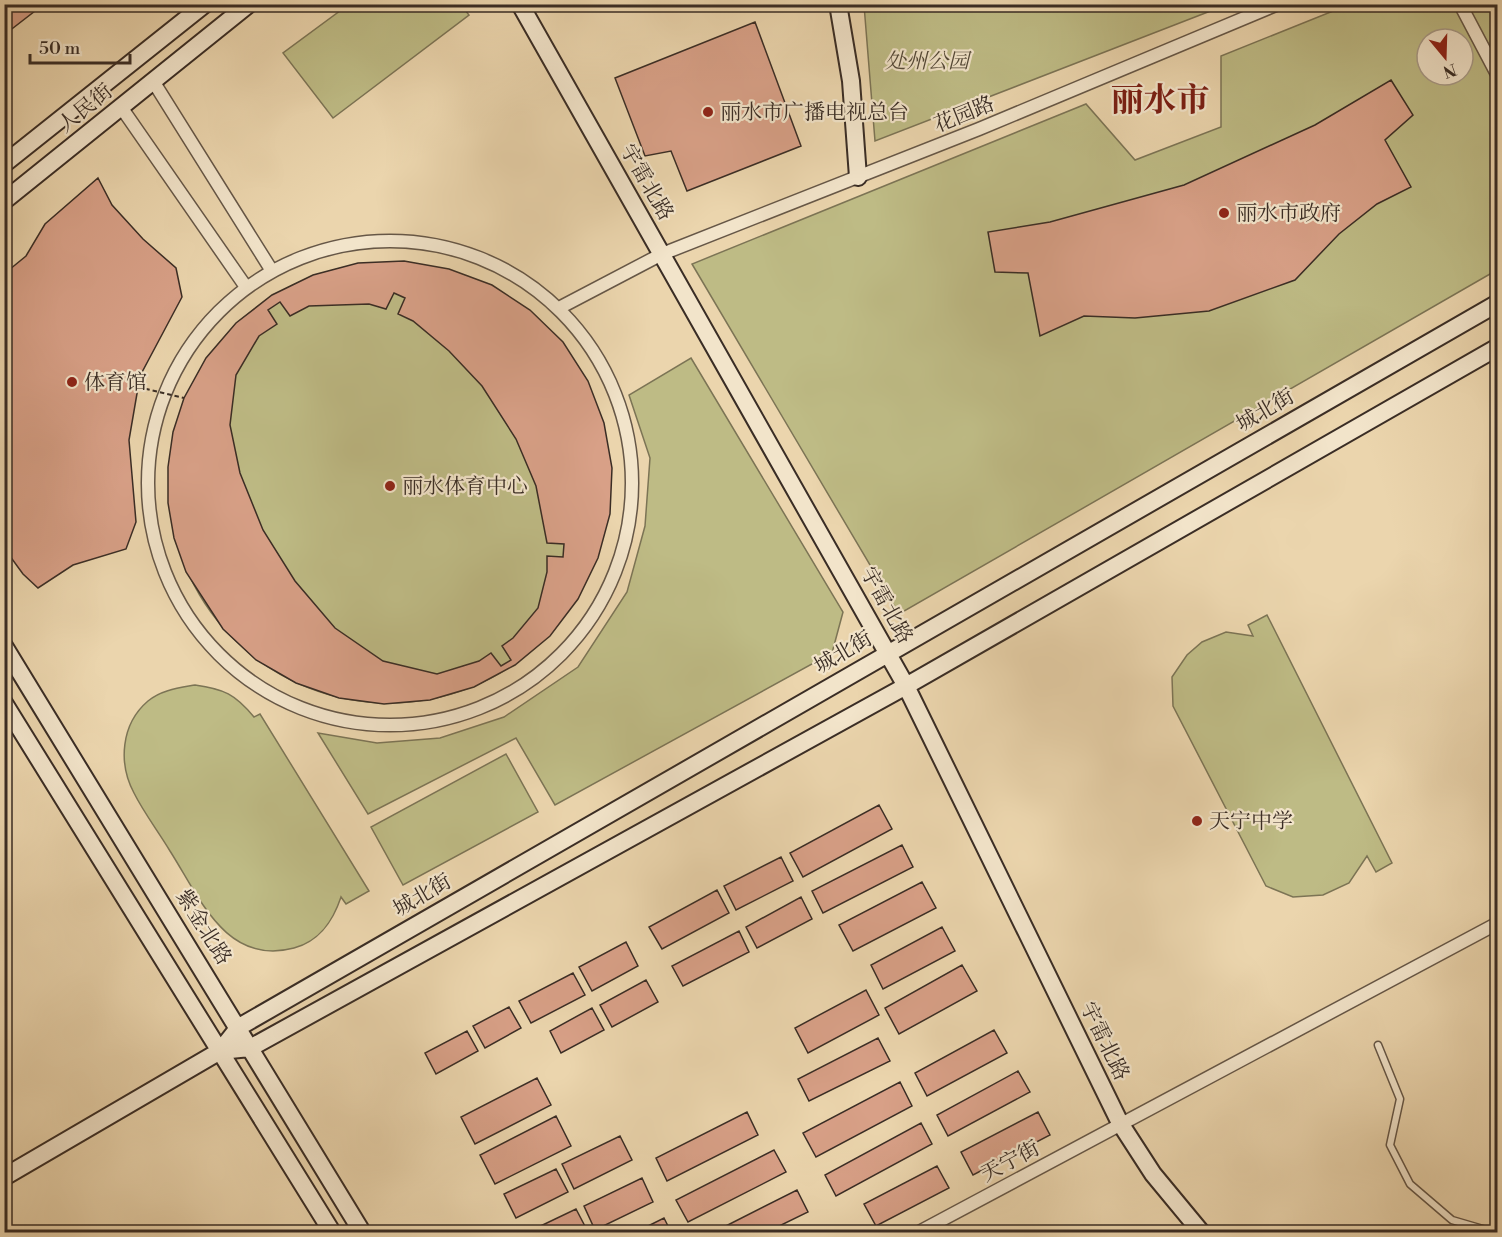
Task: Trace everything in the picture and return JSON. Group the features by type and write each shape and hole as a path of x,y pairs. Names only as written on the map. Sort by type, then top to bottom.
{"main road":[{"name":"人民街","path":"4,201 249,4"},
{"name":"宇雷北路","path":"520,4 888,652 1120,1124 1153,1174 1201,1233"},
{"path":"838,4 851,81 858,177"},
{"name":"人民街","path":"4,164 201,6"},
{"name":"城北街","path":"4,1178 220,1051 239,1027 1497,303"},
{"name":"城北街","path":"220,1051 250,1048 906,686 1497,347"},
{"name":"紫金北路","path":"4,646 239,1027 362,1233"},
{"path":"4,703 332,1233"}],"street":[{"name":"花园路","path":"559,308 662,254 858,177 1278,4"},
{"path":"1460,4 1497,76"},
{"path":"153,81 272,271"},
{"path":"121,107 246,287"},
{"path":"370,241 422,242 472,254 518,276 559,308 595,351 620,402 632,457 631,513 618,568 592,618 555,661 509,694 457,716 401,726 345,722 291,705 242,677 201,638 171,591 152,537 148,504 146,482 153,426 173,373 204,326 246,287 272,271 320,251 370,241"},
{"name":"天宁街","path":"919,1233 1497,923"}],"lane":[{"path":"1378,1045 1400,1098 1390,1145 1410,1184 1452,1220 1493,1233"}],"path":[{"path":"138,387 184,398"}],"green space":[{"name":"处州公园","path":"864,4 1226,5 875,141"},
{"path":"348,5 461,5 469,15 333,118 283,53"},
{"path":"1348,5 1497,5 1497,270 899,614 692,264 1086,104 1135,160 1221,127 1221,56"},
{"name":"丽水体育中心","path":"389,263 432,267 473,279 511,300 545,327 572,361 593,399 605,440 609,483 605,526 593,567 572,605 545,639 511,666 473,687 432,699 389,703 346,699 305,687 267,666 233,639 206,605 185,567 173,526 169,483 173,440 185,399 206,361 233,327 267,300 305,279 346,267"},
{"path":"691,358 843,612 832,653 555,805 516,738 368,814 318,733 377,743 440,738 504,717 578,667 627,592 645,526 650,458 629,395"},
{"path":"1267,615 1392,863 1376,872 1367,856 1349,883 1323,895 1293,897 1266,886 1173,706 1172,677 1187,655 1202,642 1226,632 1253,636 1248,625"},
{"path":"195,685 214,688 228,694 241,703 254,717 260,714 369,891 346,904 341,897 324,929 303,945 270,951 250,947 233,938 218,924 192,889 142,808 129,781 124,757 125,744 127,732 139,710 158,694"},
{"path":"506,754 538,812 403,885 371,827"}],"building":[{"path":"4,4 44,4 4,35"},
{"name":"丽水市广播电视总台","path":"755,22 801,146 687,191 671,151 645,156 615,78"},
{"name":"丽水市政府","path":"1391,80 1413,115 1385,140 1411,187 1377,204 1339,234 1295,280 1209,311 1135,318 1084,316 1040,336 1028,273 995,272 988,232 1050,222 1184,185 1315,125"},
{"name":"体育馆","path":"98,178 112,205 143,239 176,268 182,297 140,376 129,440 136,522 126,549 73,565 38,588 23,574 4,548 4,274 26,256 45,224"},
{"path":"404,261 449,269 492,285 530,310 563,342 588,381 604,423 612,468 610,514 598,558 578,599 550,636 515,665 474,687 430,700 384,704 339,698 296,683 256,660 223,629 186,572 174,538 168,503 168,467 173,432 184,398 206,358 236,323 272,295 313,275 358,263","holes":["394,293 405,298 398,314 413,321 449,351 482,386 516,439 536,486 547,543 564,544 563,557 547,556 547,572 538,608 513,638 502,646 511,660 501,666 491,653 479,661 437,674 383,661 335,628 295,581 263,530 240,473 230,425 236,375 259,336 277,324 268,310 280,302 290,316 309,306 369,304 386,309"]},
{"path":"879,805 892,829 803,877 790,853"},
{"path":"902,845 913,867 823,913 812,891"},
{"path":"781,857 793,881 736,910 724,886"},
{"path":"922,882 936,908 853,951 839,925"},
{"path":"717,890 729,913 662,949 649,927"},
{"path":"801,897 812,919 757,948 746,927"},
{"path":"942,927 955,951 883,989 871,965"},
{"path":"739,931 749,952 683,986 672,966"},
{"path":"626,942 638,966 592,991 579,967"},
{"path":"962,965 977,991 899,1034 885,1008"},
{"path":"573,973 585,995 531,1023 519,1001"},
{"path":"646,980 658,1002 612,1027 600,1005"},
{"path":"866,990 879,1015 808,1053 795,1028"},
{"path":"509,1007 521,1028 485,1048 473,1026"},
{"path":"592,1008 604,1030 561,1053 550,1031"},
{"path":"994,1030 1007,1053 927,1096 915,1073"},
{"path":"467,1031 478,1051 436,1074 425,1053"},
{"path":"878,1038 890,1061 809,1101 798,1079"},
{"path":"1018,1071 1030,1092 948,1136 937,1115"},
{"path":"537,1078 551,1105 475,1144 461,1117"},
{"path":"900,1082 912,1106 816,1157 803,1133"},
{"path":"747,1112 758,1135 667,1181 656,1158"},
{"path":"1038,1112 1050,1135 973,1175 961,1152"},
{"path":"556,1116 571,1146 495,1184 480,1155"},
{"path":"921,1123 932,1144 836,1196 825,1175"},
{"path":"620,1136 632,1160 574,1189 562,1164"},
{"path":"774,1150 786,1172 688,1222 676,1200"},
{"path":"937,1166 949,1188 876,1226 864,1204"},
{"path":"556,1169 568,1192 516,1218 504,1194"},
{"path":"642,1178 653,1202 595,1230 584,1206"},
{"path":"797,1190 808,1212 767,1232 714,1232"},
{"path":"576,1209 588,1232 528,1232"},
{"path":"664,1218 671,1232 636,1232"}],"place":[{"name":"丽水市广播电视总台","path":"708,112"},
{"name":"丽水市政府","path":"1224,213"},
{"name":"体育馆","path":"72,382"},
{"name":"丽水体育中心","path":"390,486"},
{"name":"天宁中学","path":"1197,821"}],"district":[{"name":"丽水市","path":"1160,99"}]}
